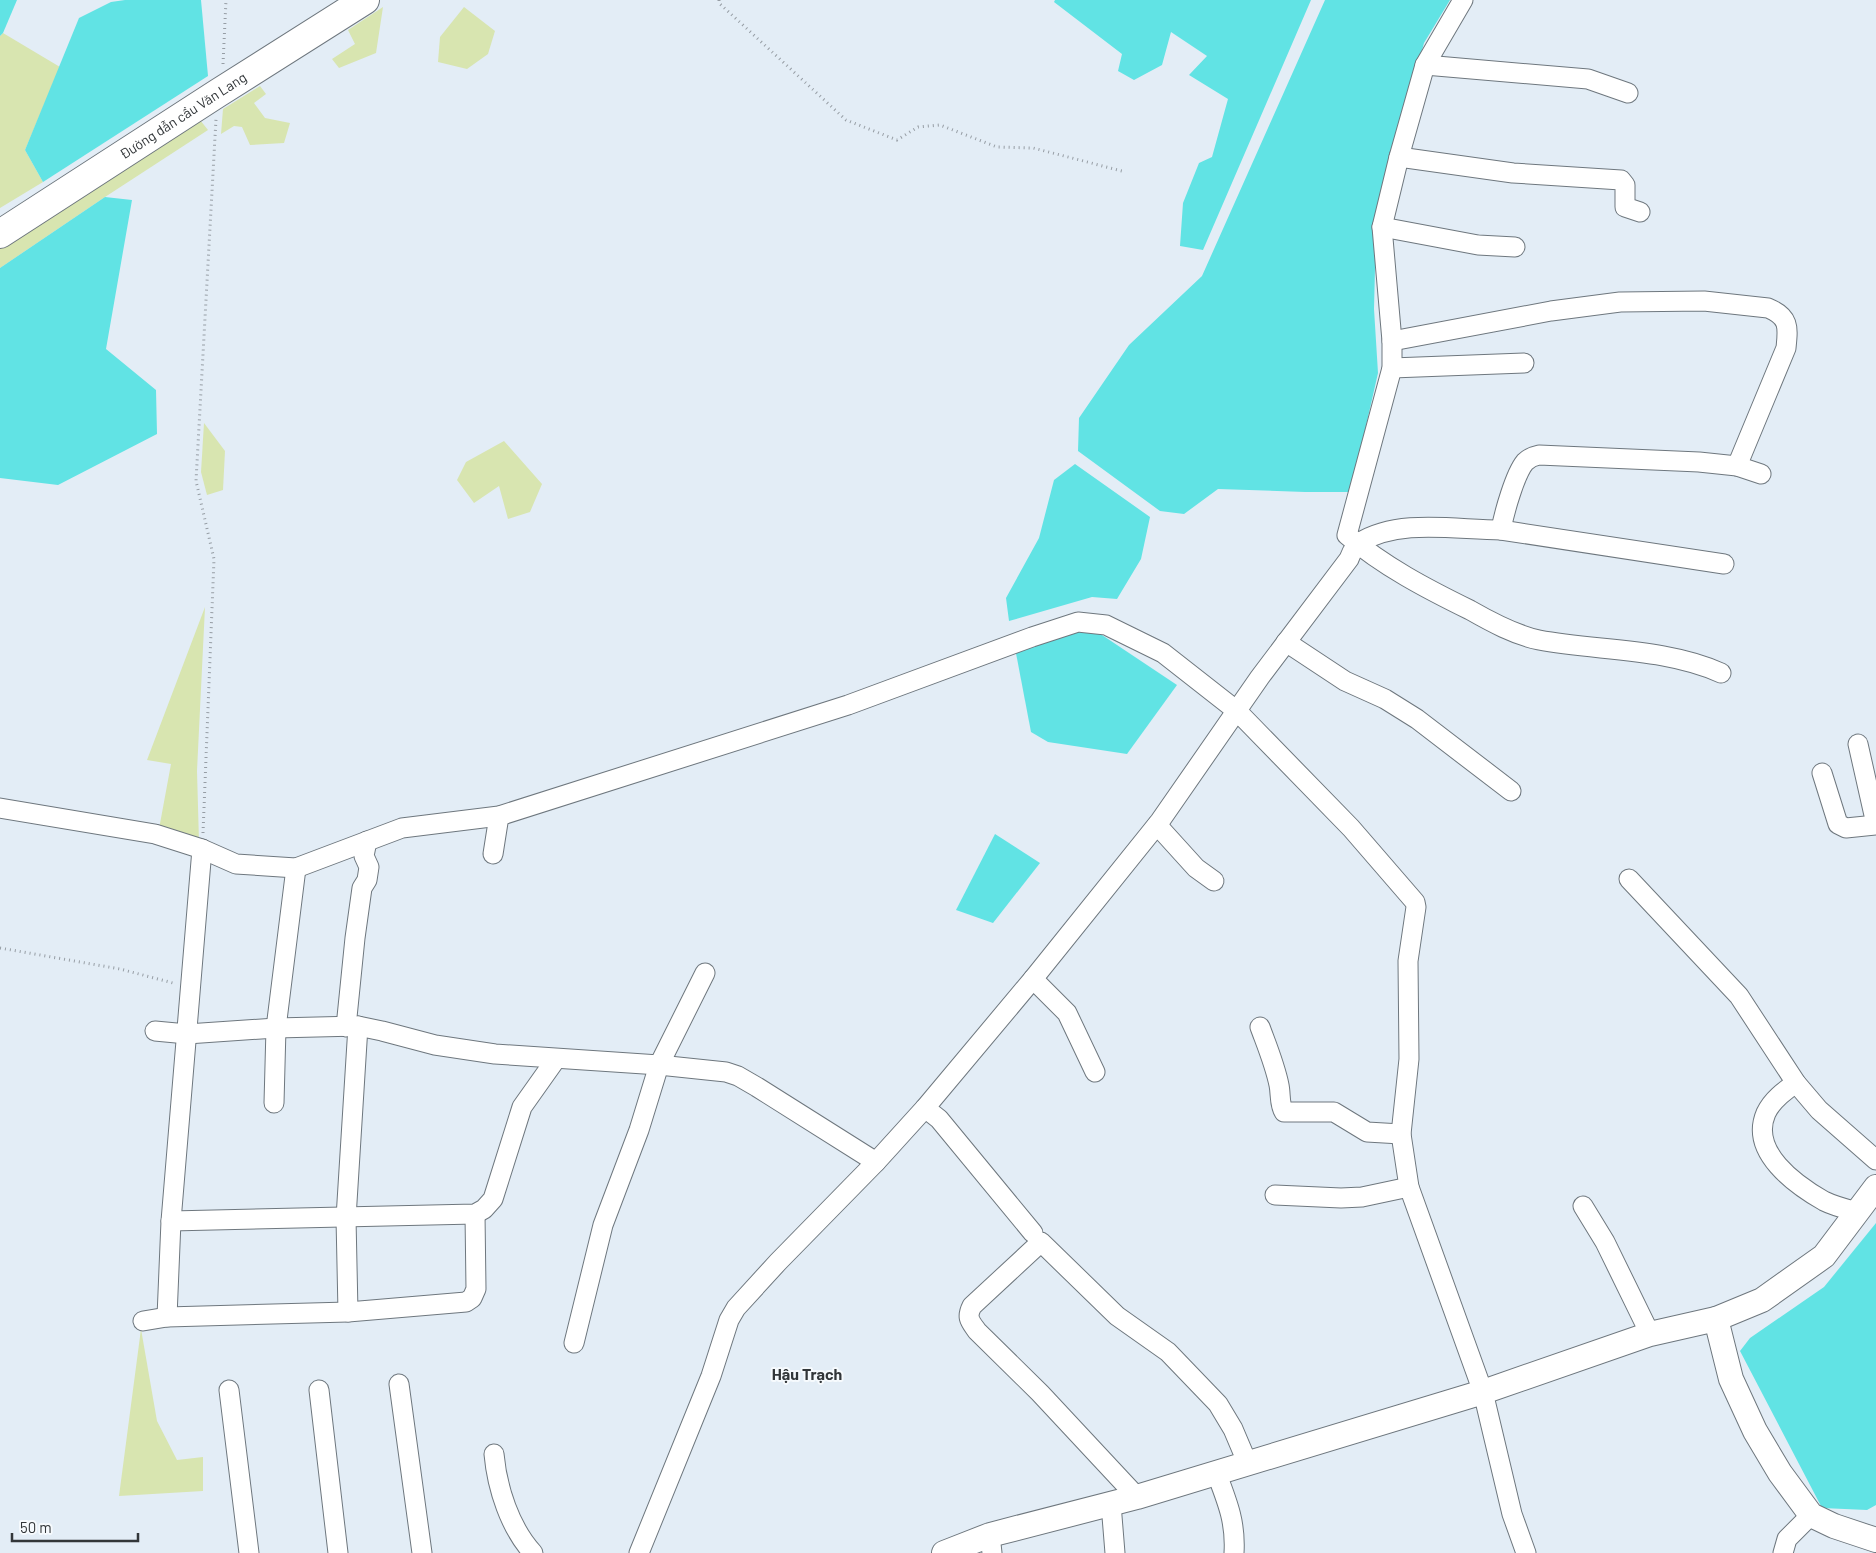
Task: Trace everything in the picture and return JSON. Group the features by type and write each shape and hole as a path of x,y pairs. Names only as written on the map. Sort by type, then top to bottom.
{"main road":[{"name":"Đường dẫn cầu Văn Lang","path":"0,234 366,0"}],"street":[{"path":"1463,0 1425,66 1399,157 1382,227 1392,342 1392,368 1347,535 1357,544 1434,592 1492,622 1537,640 1592,648 1623,650 1679,660 1708,667 1721,673"},
{"path":"1425,66 1588,79 1628,93"},
{"path":"1399,157 1514,173 1621,180 1625,185 1625,207 1640,212"},
{"path":"1382,227 1478,245 1515,247"},
{"path":"1392,342 1551,310 1620,302 1704,301 1768,308 1777,312 1785,320 1788,329 1786,348 1737,466"},
{"path":"1392,368 1524,363"},
{"path":"1501,530 1508,502 1521,468 1532,457 1550,454 1690,462 1737,466 1761,474"},
{"path":"639,1553 711,1376 729,1320 741,1303 925,1108 1033,979 1157,825 1260,677 1349,559 1357,544 1383,533 1416,527 1501,530 1724,564"},
{"path":"0,808 155,834 202,849 236,864 296,868 402,828 499,816 848,705 1032,637 1078,622 1106,625 1163,653 1237,711 1352,828 1415,902 1416,907 1408,961 1409,1060 1401,1134 1409,1187 1482,1392 1521,1549"},
{"path":"1286,642 1345,681 1385,700 1417,719 1511,791"},
{"path":"1822,773 1838,824 1846,828 1876,824 1858,744"},
{"path":"492,854 499,816"},
{"path":"1157,825 1196,868 1214,881"},
{"path":"348,1312 346,1218 354,938 362,888 367,880 369,867 364,856 367,841"},
{"path":"166,1317 171,1222 202,849"},
{"path":"274,1104 276,1028 296,868"},
{"path":"1629,879 1739,996 1796,1083 1820,1110 1876,1160"},
{"path":"574,1343 604,1225 639,1130 659,1065 705,973"},
{"path":"1033,979 1067,1014 1095,1072"},
{"path":"155,1031 187,1034 276,1028 352,1026 457,1049 556,1059 659,1065 726,1072 738,1076 876,1162"},
{"path":"1260,1027 1269,1050 1284,1112 1334,1112 1367,1132 1401,1134"},
{"path":"171,1222 476,1214 484,1210 493,1198 522,1107 556,1059"},
{"path":"1796,1083 1782,1093 1766,1113 1763,1124 1764,1143 1774,1160 1804,1188 1826,1202 1857,1212"},
{"path":"925,1108 939,1119 1033,1234"},
{"path":"1274,1195 1362,1198 1409,1187"},
{"path":"944,1553 991,1544 1111,1504 1482,1392 1650,1334 1716,1319 1762,1300 1824,1256 1876,1187"},
{"path":"1584,1206 1605,1242 1650,1334"},
{"path":"143,1321 166,1317 348,1312 466,1302 472,1298 476,1289 476,1214"},
{"path":"1137,1497 1052,1406 977,1331 970,1319 968,1313 972,1306 1041,1242 1117,1316 1168,1352 1218,1404 1233,1429 1247,1462"},
{"path":"1716,1319 1731,1379 1755,1431 1780,1473 1811,1515 1834,1526 1876,1540"},
{"path":"399,1384 422,1553"},
{"path":"229,1390 249,1553"},
{"path":"319,1390 338,1553"},
{"path":"494,1454 496,1472 512,1522 533,1553"},
{"path":"1216,1472 1229,1506 1234,1526 1234,1553"},
{"path":"1111,1504 1115,1553"},
{"path":"1783,1553 1787,1539 1811,1515"}],"path":[{"path":"202,849 214,559 196,481 218,93 222,77 226,0"},
{"path":"719,0 719,3 846,120 897,140 918,127 940,125 997,147 1033,148 1122,171"},
{"path":"0,948 120,969 191,988"}],"green space":[{"path":"383,7 376,53 339,68 332,59 355,44 348,30"},
{"path":"464,7 495,31 488,54 467,69 438,62 440,37"},
{"path":"3,33 60,67 25,150 43,182 0,208 0,36"},
{"path":"260,86 266,94 254,103 265,118 290,123 284,143 250,145 242,127 234,126 221,134 223,109"},
{"path":"200,120 208,130 0,268 0,248"},
{"path":"204,423 225,451 223,490 207,495 201,472"},
{"path":"504,441 542,484 530,512 508,519 499,486 474,503 457,480 466,462"},
{"path":"205,607 197,771 199,842 159,829 171,764 147,760"},
{"path":"141,1329 157,1421 177,1460 203,1457 203,1491 119,1496"}],"water":[{"path":"0,0 17,0 0,36"},
{"path":"125,0 201,0 208,76 43,182 25,150 79,18 111,2"},
{"path":"1055,0 1311,0 1203,250 1180,246 1183,203 1199,163 1212,157 1228,99 1189,75 1207,56 1171,32 1162,65 1134,80 1118,71 1122,54 1054,2"},
{"path":"1325,0 1450,0 1424,43 1376,228 1374,309 1378,373 1351,492 1218,489 1184,514 1160,511 1078,451 1079,418 1129,345 1202,276"},
{"path":"105,197 132,200 106,349 156,390 157,434 58,485 0,478 0,268"},
{"path":"1075,464 1150,517 1141,559 1117,599 1092,597 1009,621 1006,598 1039,538 1054,480"},
{"path":"1071,628 1099,633 1177,685 1127,754 1048,742 1031,732 1015,648"},
{"path":"995,834 1040,863 993,923 956,910"},
{"path":"1876,1223 1876,1505 1867,1510 1822,1508 1740,1351 1750,1338 1824,1287"}],"district":[{"name":"Hậu Trạch","path":"807,1374"}]}
